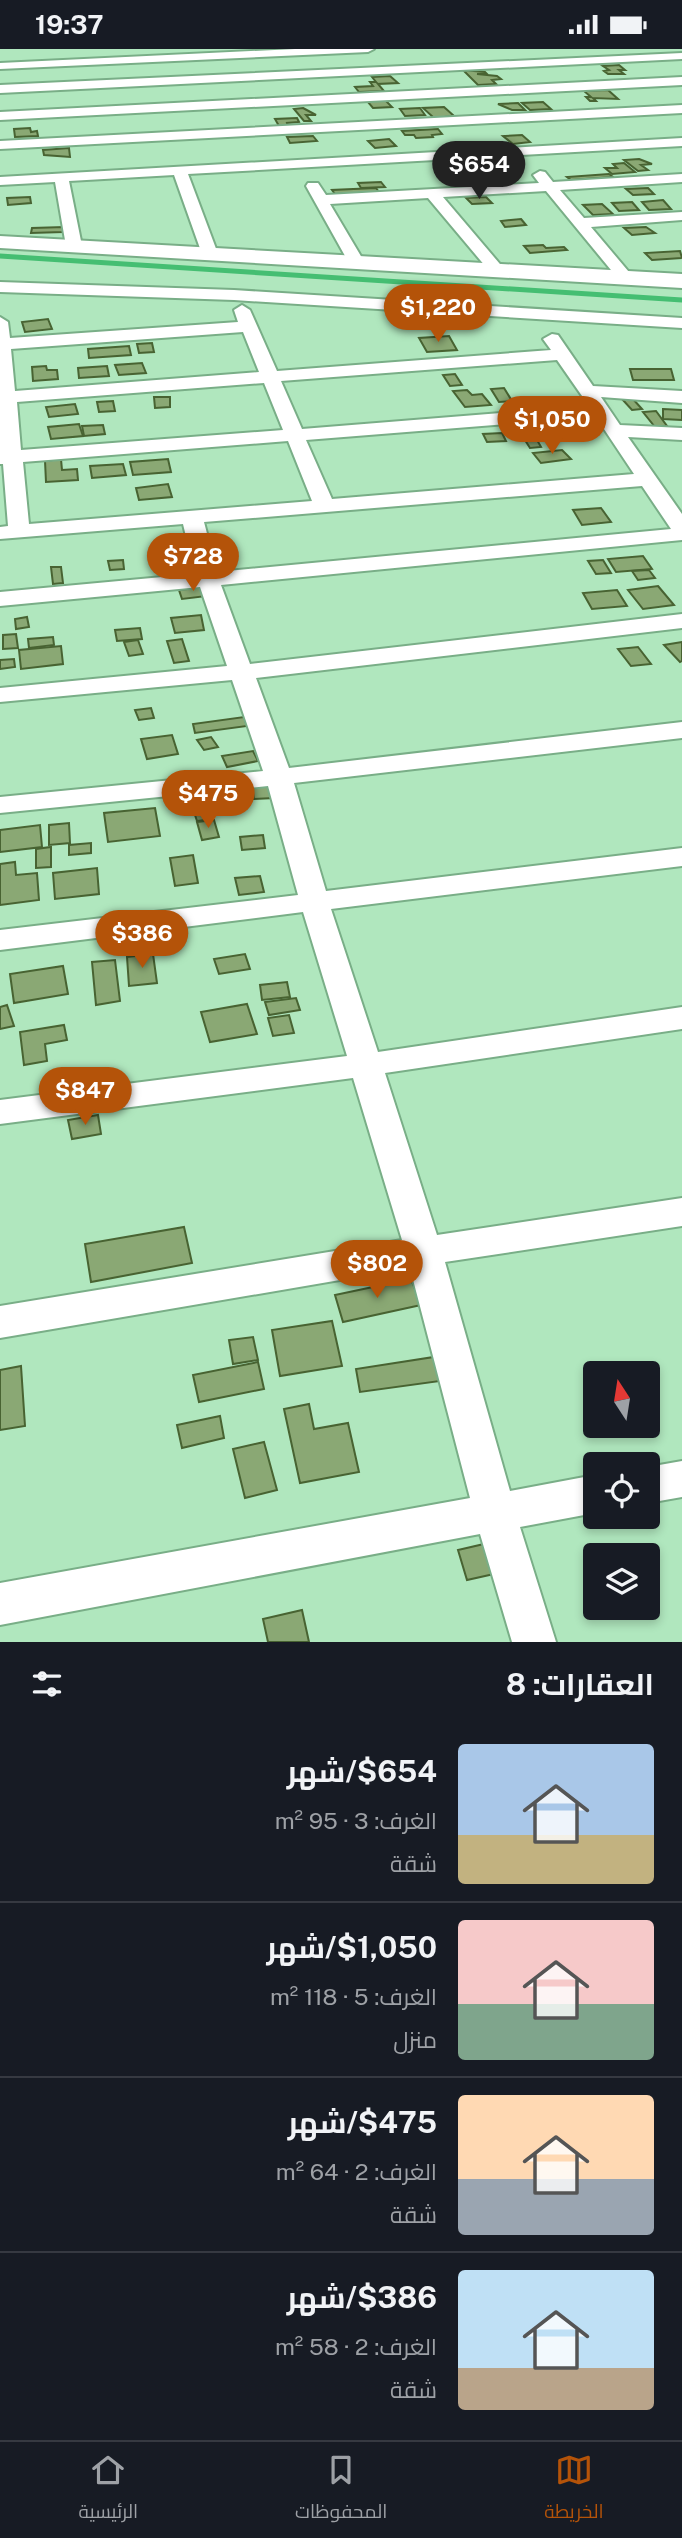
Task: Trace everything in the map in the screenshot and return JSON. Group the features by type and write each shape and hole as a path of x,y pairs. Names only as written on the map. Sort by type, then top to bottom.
{"main road":[{"path":"0,242 682,281"}],"street":[{"path":"0,66 103,55 368,49"},
{"path":"476,49 494,65"},
{"path":"614,49 627,59"},
{"path":"287,51 302,75"},
{"path":"103,55 108,84"},
{"path":"0,89 682,56"},
{"path":"447,67 484,106"},
{"path":"191,80 205,120"},
{"path":"0,116 137,155 179,170 298,163 484,106 682,81"},
{"path":"37,87 44,128"},
{"path":"0,145 44,128 484,106 682,109"},
{"path":"0,181 61,177 137,155 205,120 354,144 517,151 682,142"},
{"path":"517,151 550,186 626,278"},
{"path":"298,163 357,263"},
{"path":"179,170 210,254"},
{"path":"61,177 74,246"},
{"path":"322,200 682,178"},
{"path":"432,193 497,270"},
{"path":"581,223 682,216"},
{"path":"0,287 234,295 682,323"},
{"path":"234,295 250,326 325,507"},
{"path":"0,599 682,532 675,508 648,479 534,314"},
{"path":"0,322 8,397 6,458 10,532 648,479"},
{"path":"2,344 250,326"},
{"path":"8,397 563,354"},
{"path":"587,391 682,397"},
{"path":"6,458 600,411"},
{"path":"614,430 682,435"},
{"path":"191,517 208,579 279,777 315,903 424,1251 495,1513 534,1642"},
{"path":"0,695 241,672 682,621"},
{"path":"0,806 682,730"},
{"path":"0,940 682,857"},
{"path":"0,1112 365,1065 682,1018"},
{"path":"0,1322 424,1251 682,1212"},
{"path":"660,1483 682,1479"},
{"path":"0,1604 583,1497"}],"building":[{"path":"619,65 625,70 619,70 624,74 608,74 604,71 609,70 603,66"},
{"path":"463,70 485,72 487,74 477,74 497,76 501,79 492,80 496,84 478,85"},
{"path":"390,76 398,83 378,84 384,91 359,92 355,87 373,86 370,82 376,82 372,77"},
{"path":"608,90 618,99 593,98 596,101 590,101 586,97 591,97 584,91"},
{"path":"385,100 392,107 373,108 367,101"},
{"path":"543,102 551,109 530,110 522,103"},
{"path":"518,103 525,110 512,110 498,104"},
{"path":"444,107 454,116 434,118 423,108"},
{"path":"303,108 316,115 306,115 311,121 304,121 294,109"},
{"path":"420,108 425,115 405,116 400,109"},
{"path":"297,118 299,122 287,123 288,126 279,126 275,119"},
{"path":"30,128 31,132 37,131 38,136 15,137 14,129"},
{"path":"438,129 442,134 416,138 414,135 405,135 402,131"},
{"path":"522,135 530,142 513,144 503,136"},
{"path":"313,136 317,141 290,143 287,137"},
{"path":"389,139 396,146 375,148 368,141"},
{"path":"69,148 70,157 44,155 43,150"},
{"path":"639,159 652,164 641,165 648,170 638,171 624,160"},
{"path":"505,161 513,171 493,172 486,163"},
{"path":"624,163 635,172 612,174 605,168 617,168 613,164"},
{"path":"609,174 613,177 571,180 567,177"},
{"path":"381,182 385,187 361,188 358,183"},
{"path":"376,188 379,192 335,194 332,190"},
{"path":"648,188 654,194 633,195 626,189"},
{"path":"30,197 31,203 8,205 7,198"},
{"path":"486,197 492,203 472,204 466,198"},
{"path":"663,200 671,209 649,210 642,202"},
{"path":"632,202 639,210 619,211 612,203"},
{"path":"602,204 613,214 593,215 583,205"},
{"path":"521,219 526,225 505,227 501,221"},
{"path":"64,227 63,232 31,233 32,228"},
{"path":"646,227 655,233 632,235 624,228"},
{"path":"543,245 546,248 564,247 567,250 530,253 524,246"},
{"path":"680,251 682,258 652,260 645,253"},
{"path":"48,319 52,329 25,332 22,322"},
{"path":"449,336 457,350 427,352 419,338"},
{"path":"152,343 154,352 139,353 137,344"},
{"path":"129,346 131,355 89,358 88,349"},
{"path":"142,363 146,373 119,375 115,365"},
{"path":"46,366 47,370 57,370 58,379 33,381 32,367"},
{"path":"107,366 109,376 79,378 78,368"},
{"path":"630,369 671,369 674,380 633,380"},
{"path":"455,374 462,385 450,386 443,375"},
{"path":"504,388 512,401 499,402 491,389"},
{"path":"467,390 472,395 482,394 491,405 465,407 453,391"},
{"path":"154,397 170,397 170,407 155,408"},
{"path":"632,398 642,409 632,410 622,399"},
{"path":"113,401 115,411 99,412 97,402"},
{"path":"75,404 78,414 49,417 46,407"},
{"path":"663,409 682,410 682,420 663,419"},
{"path":"656,411 667,426 655,427 643,412"},
{"path":"79,424 83,436 51,439 48,427"},
{"path":"103,425 105,434 84,436 82,426"},
{"path":"544,427 551,439 537,440 541,447 530,448 518,429"},
{"path":"502,433 506,441 487,442 483,434"},
{"path":"562,450 571,459 541,463 533,453"},
{"path":"61,459 62,470 77,469 78,480 46,482 45,461"},
{"path":"168,459 171,472 133,475 130,462"},
{"path":"123,464 126,475 92,478 90,466"},
{"path":"168,484 172,497 139,500 136,488"},
{"path":"601,508 611,522 582,525 573,510"},
{"path":"643,556 652,569 616,572 608,559"},
{"path":"123,560 124,569 110,570 108,561"},
{"path":"603,560 611,573 596,574 588,561"},
{"path":"51,567 61,567 63,583 53,584"},
{"path":"649,570 655,578 638,580 632,571"},
{"path":"658,586 674,605 643,609 628,590"},
{"path":"205,587 207,596 182,599 179,590"},
{"path":"617,590 627,606 592,609 583,593"},
{"path":"201,615 204,630 175,633 171,618"},
{"path":"27,617 29,627 16,629 15,619"},
{"path":"140,628 142,639 117,641 115,630"},
{"path":"16,634 18,648 3,649 3,635"},
{"path":"53,637 54,645 29,648 28,639"},
{"path":"182,639 189,661 174,663 167,641"},
{"path":"138,640 143,654 129,656 124,642"},
{"path":"682,642 682,661 680,662 664,645"},
{"path":"61,646 63,664 21,669 19,650"},
{"path":"638,647 651,664 631,666 618,649"},
{"path":"14,659 15,667 0,669 0,660"},
{"path":"151,708 154,718 139,720 135,710"},
{"path":"244,717 247,726 195,733 193,724"},
{"path":"172,735 178,754 147,759 141,739"},
{"path":"211,737 218,747 204,750 197,740"},
{"path":"253,751 258,761 227,767 222,756"},
{"path":"272,786 274,798 254,799 252,787"},
{"path":"209,807 213,819 197,821 193,809"},
{"path":"155,808 160,836 108,842 104,813"},
{"path":"214,820 219,837 202,840 197,822"},
{"path":"69,823 70,843 49,845 49,825"},
{"path":"40,825 42,847 0,852 0,830"},
{"path":"263,835 265,848 242,850 240,837"},
{"path":"91,843 91,853 69,855 69,845"},
{"path":"51,847 51,867 36,868 36,849"},
{"path":"193,855 198,883 175,886 170,858"},
{"path":"15,862 16,875 37,873 39,900 0,905 0,864"},
{"path":"97,868 99,894 55,899 53,873"},
{"path":"260,876 264,892 239,895 235,878"},
{"path":"153,954 157,983 129,986 127,957"},
{"path":"245,954 250,969 219,974 214,959"},
{"path":"115,960 120,1001 96,1005 92,962"},
{"path":"63,966 68,994 14,1003 10,974"},
{"path":"287,982 290,997 262,1000 260,985"},
{"path":"296,998 300,1010 269,1015 265,1002"},
{"path":"247,1004 257,1034 210,1042 201,1012"},
{"path":"7,1005 14,1026 0,1029 0,1007"},
{"path":"289,1015 294,1033 273,1036 268,1018"},
{"path":"64,1025 67,1040 45,1044 47,1061 24,1065 20,1032"},
{"path":"98,1115 101,1134 72,1139 68,1120"},
{"path":"184,1227 192,1263 91,1282 85,1244"},
{"path":"411,1279 421,1305 343,1322 335,1295"},
{"path":"332,1321 342,1366 280,1376 272,1330"},
{"path":"253,1337 258,1360 233,1364 229,1340"},
{"path":"434,1357 440,1381 360,1392 356,1369"},
{"path":"258,1362 264,1389 199,1402 193,1375"},
{"path":"21,1366 25,1426 0,1430 0,1370"},
{"path":"309,1404 314,1429 348,1423 359,1472 300,1483 284,1409"},
{"path":"220,1416 224,1438 182,1448 177,1425"},
{"path":"264,1442 277,1490 245,1498 233,1449"},
{"path":"484,1544 494,1574 467,1580 458,1550"},
{"path":"302,1610 309,1642 268,1642 263,1619"}],"waterway":[{"path":"0,256 682,300"}]}
